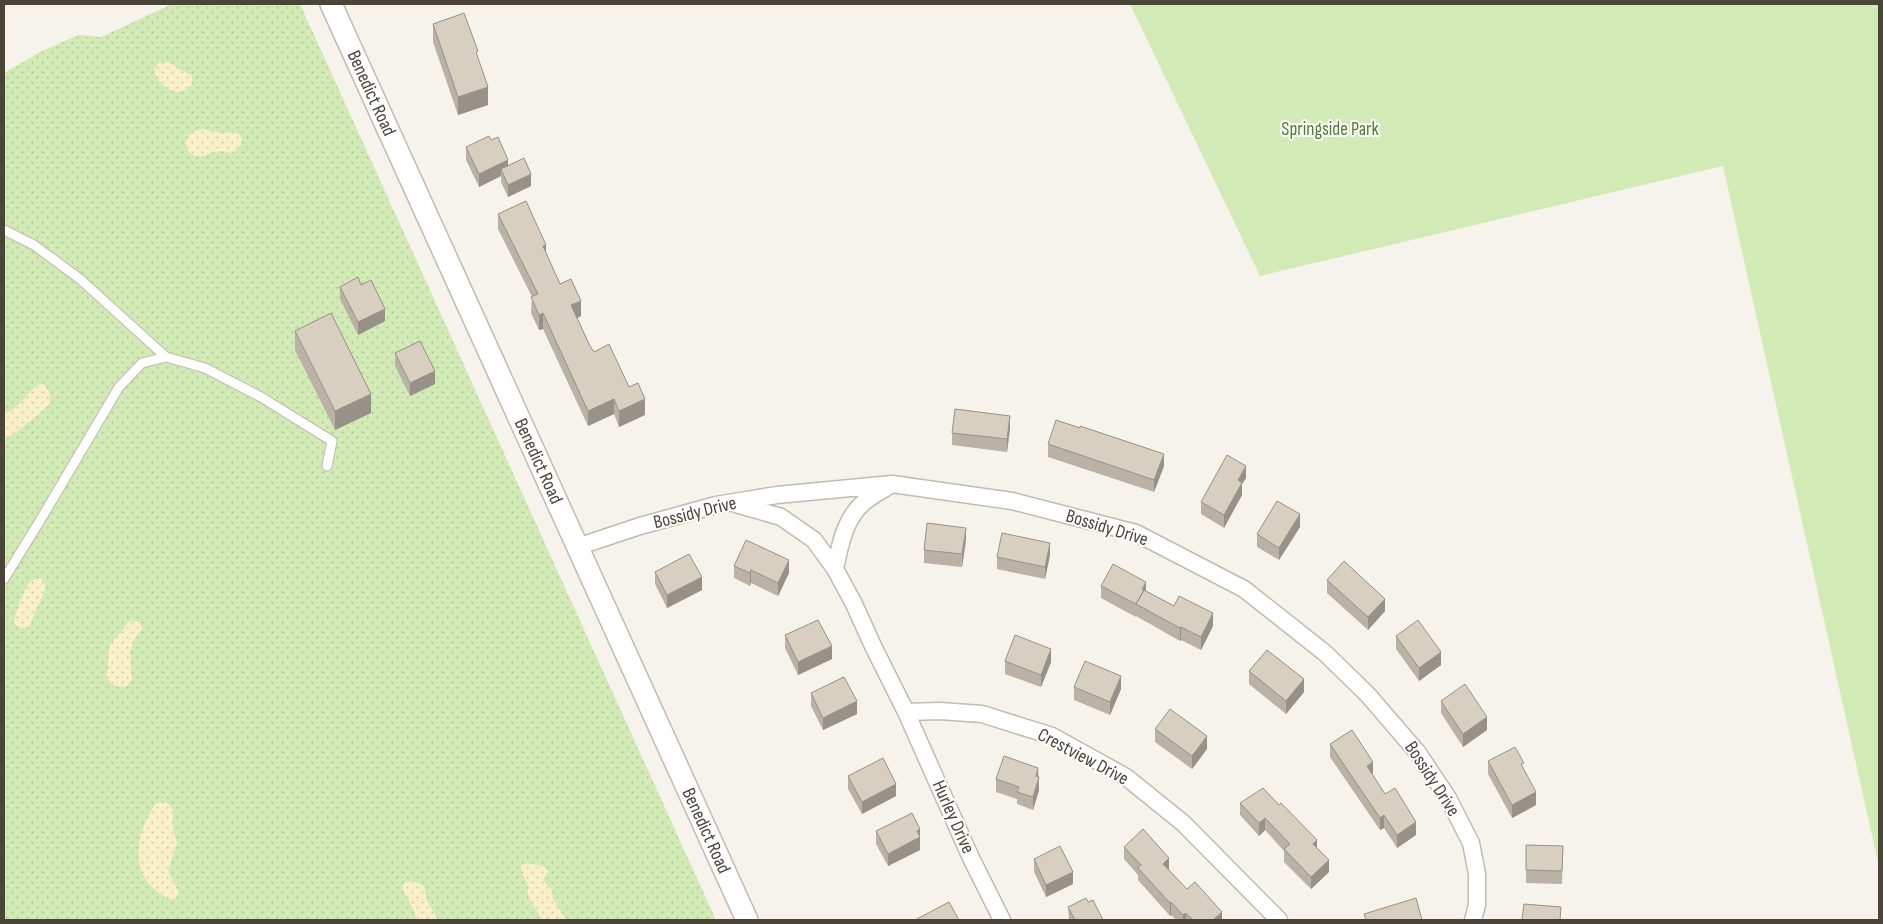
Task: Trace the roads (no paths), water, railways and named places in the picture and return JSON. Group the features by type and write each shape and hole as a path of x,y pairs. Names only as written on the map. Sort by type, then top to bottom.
{"street":[{"name":"Benedict Road","path":"331,4 746,920"},
{"name":"Bossidy Drive","path":"577,547 640,526 716,505 777,495 892,484 1012,501 1136,533 1244,589 1325,653 1368,695 1418,752 1448,798 1471,843 1477,874 1477,905 1473,920"},
{"path":"835,569 841,541 850,519 863,503 892,484"},
{"path":"731,503 781,518 814,540 835,569 854,604 906,712"},
{"name":"Crestview Drive","path":"906,712 940,711 982,714 1052,736 1126,778 1183,823 1279,920"},
{"name":"Hurley Drive","path":"906,712 971,858 1002,920"}],"lane":[{"path":"4,230 34,245 80,279 166,357 205,368 261,397 332,441 327,466"},
{"path":"4,579 119,387 142,363 166,357"}],"park label":[{"name":"Springside Park","path":"1330,129"}]}
